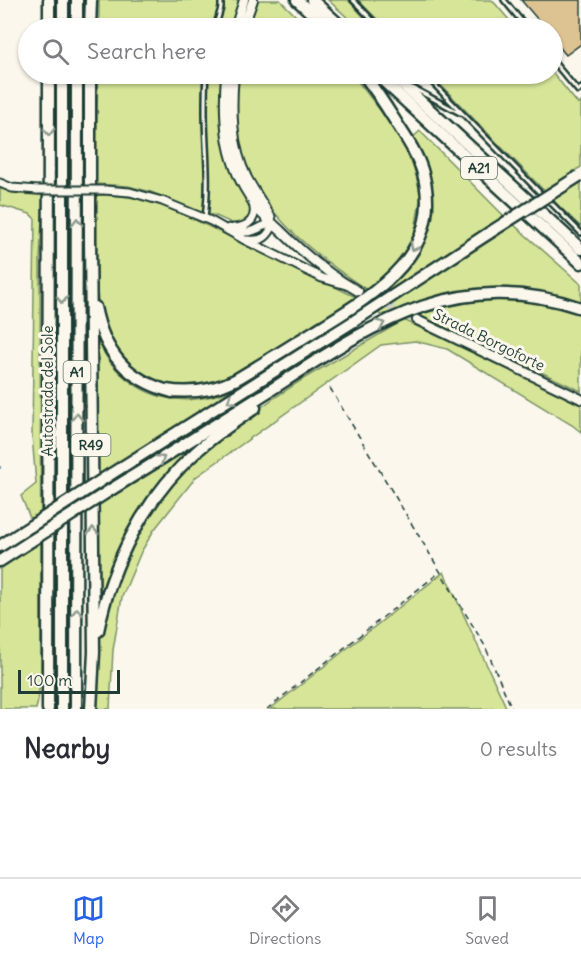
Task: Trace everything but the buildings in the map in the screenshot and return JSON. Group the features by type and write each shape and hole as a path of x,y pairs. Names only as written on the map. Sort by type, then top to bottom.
{"highway":[{"path":"48,0 49,18"},
{"path":"63,0 63,18"},
{"path":"77,0 77,18"},
{"path":"90,18 91,0"},
{"path":"289,0 308,18"},
{"path":"297,0 317,18"},
{"path":"312,0 332,18"},
{"path":"48,709 49,84"},
{"name":"Autostrada del Sole","path":"62,84 62,709"},
{"name":"Autostrada del Sole","path":"76,709 77,84"},
{"name":"R49","path":"90,84 94,652 91,709"},
{"path":"166,390 202,391 235,380 366,300 393,276 413,250 422,232 426,212 426,191 422,170 411,145 370,84"},
{"name":"A21","path":"387,84 581,263"},
{"name":"A21","path":"403,84 581,249"},
{"path":"0,546 580,176"},
{"path":"90,238 95,308 108,348 130,371 152,385 166,390 193,395 211,393 225,388 310,342 351,323"},
{"path":"0,561 324,356 382,323 417,308 454,297 475,294 532,296 581,308"},
{"path":"94,652 104,604 119,560 134,530 158,493 186,462 217,435 268,398 334,356 361,334"},
{"path":"40,709 48,624"}],"main road":[{"path":"238,18 244,0"},
{"path":"247,18 253,0"},
{"path":"226,84 224,117 231,159 252,201 258,210 313,261 358,291"},
{"path":"233,84 232,120 238,155 274,224"},
{"name":"Strada Borgoforte","path":"417,320 581,399"}],"street":[{"path":"0,183 12,188 105,190 147,195 208,220 322,278 348,285"},
{"path":"243,239 262,240 269,234 274,224 265,224 253,231 243,232 220,224 237,228 249,224 255,214 252,201"}],"lane":[{"path":"218,18 221,0"},
{"path":"353,0 370,18"},
{"path":"504,0 519,18"},
{"path":"563,73 578,91 581,88"},
{"path":"206,84 208,220"},
{"path":"408,84 464,115"},
{"path":"434,84 581,233"}],"path":[{"path":"330,388 485,646 512,709"},
{"path":"267,709 440,572"}],"green space":[{"path":"99,0 241,0 235,18 99,18"},
{"path":"258,0 280,0 298,18 252,18"},
{"path":"328,0 348,0 365,18 348,18"},
{"path":"358,0 492,0 507,18 376,18"},
{"path":"98,84 222,84 223,137 233,174 252,211 249,219 236,225 151,192 128,186 95,184"},
{"path":"237,84 360,84 398,133 410,153 421,195 413,242 377,285 367,290 338,270 311,249 266,202 250,175 240,145 235,111"},
{"path":"440,84 562,84 578,104 581,102 581,167 574,171 581,181 581,227"},
{"path":"420,131 504,216 581,284 581,302 546,293 510,289 474,290 438,296 380,315 378,312 499,235 491,225 392,291 369,301 395,280 429,216 411,139"},
{"path":"0,188 17,194 43,195 40,259 41,668 36,709 0,709 0,568 32,548 30,518 21,496 36,484 32,435 35,219 30,214 0,205"},
{"path":"96,195 133,198 168,207 358,298 229,378 204,387 174,388 157,383 128,366 111,345 99,309"},
{"path":"489,299 543,303 581,313 581,391 417,314"},
{"path":"404,320 581,405 581,432 447,349 415,341 381,345 196,477 154,530 141,552 122,597 113,650 110,709 96,709 99,645 115,579 146,517 180,473 216,440 274,398"},
{"path":"96,330 102,349 112,365 135,385 150,393 181,400 197,399 230,391 246,384 110,469 112,496 214,432 130,527 114,561 96,617"},
{"path":"444,572 507,709 270,709"}],"tunnel":[{"path":"365,295 417,320"}]}
